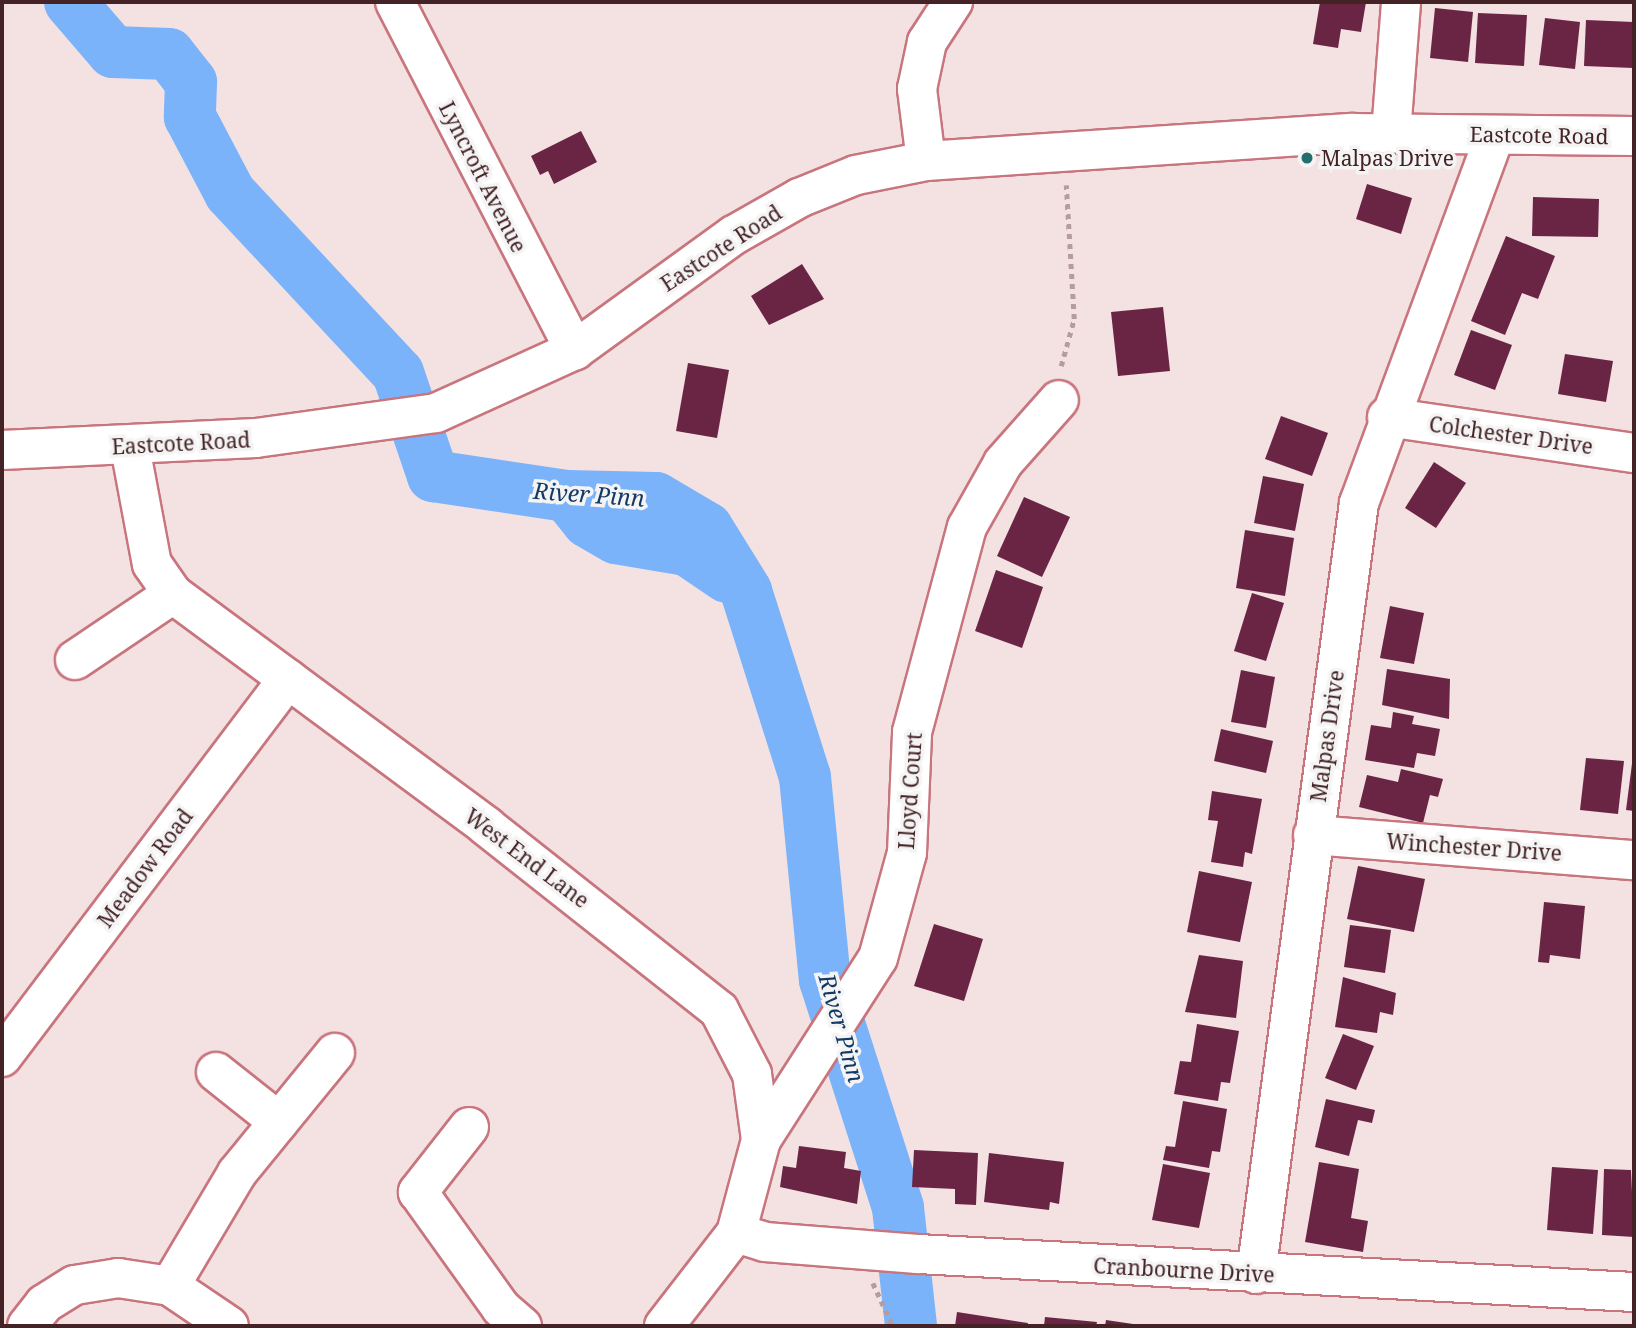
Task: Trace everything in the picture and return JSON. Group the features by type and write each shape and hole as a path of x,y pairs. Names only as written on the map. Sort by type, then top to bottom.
{"street":[{"name":"Lyncroft Avenue","path":"395,2 554,318 575,350"},
{"path":"926,161 917,89 927,42 953,2"},
{"path":"1391,133 1401,2"},
{"name":"Eastcote Road","path":"2,450 130,447 390,422 436,413 575,350 734,234 799,198 856,175 926,161 1064,149 1391,133 1634,136"},
{"name":"Malpas Drive","path":"1256,1274 1359,503 1387,417 1495,135"},
{"name":"Lloyd Court","path":"761,1140 878,958 906,853 912,732 967,527 1003,463 1059,400"},
{"name":"Colchester Drive","path":"1387,417 1634,453"},
{"name":"West End Lane","path":"130,447 152,564 173,594 719,1010 752,1074 761,1140 736,1233 664,1326"},
{"path":"75,660 173,594"},
{"name":"Meadow Road","path":"2,1057 288,679"},
{"name":"Winchester Drive","path":"1314,835 1634,860"},
{"path":"170,1286 237,1173 335,1053"},
{"path":"216,1072 279,1122"},
{"path":"469,1127 418,1192 501,1308 522,1326"},
{"name":"Cranbourne Drive","path":"736,1233 765,1242 918,1254 1634,1292"},
{"path":"27,1326 44,1304 75,1285 118,1278 170,1286 229,1326"}],"path":[{"path":"1059,400 1074,319 1064,149"},
{"path":"876,1251 872,1280 892,1326"}],"building":[{"path":"1320,2 1366,2 1361,32 1341,29 1338,48 1313,44"},
{"path":"1435,8 1473,12 1468,62 1430,58"},
{"path":"1478,13 1527,15 1524,66 1475,63"},
{"path":"1545,18 1580,22 1575,69 1539,65"},
{"path":"1586,20 1634,22 1633,68 1584,66"},
{"path":"581,131 597,162 554,184 548,171 540,175 531,156"},
{"path":"1367,184 1412,198 1401,234 1356,219"},
{"path":"1533,197 1599,199 1598,237 1532,236"},
{"path":"1506,236 1555,256 1538,299 1522,293 1505,335 1471,321"},
{"path":"802,264 824,299 769,325 751,296"},
{"path":"1163,307 1170,371 1118,376 1111,312"},
{"path":"1471,330 1512,345 1495,390 1454,375"},
{"path":"1565,354 1613,361 1606,402 1558,394"},
{"path":"688,363 729,370 717,438 676,431"},
{"path":"1281,416 1328,433 1312,476 1265,459"},
{"path":"1434,462 1466,483 1436,528 1405,508"},
{"path":"1263,476 1304,484 1295,531 1254,523"},
{"path":"1024,497 1070,517 1042,577 997,556"},
{"path":"1245,530 1294,538 1285,596 1236,588"},
{"path":"996,570 1043,587 1022,648 975,631"},
{"path":"1252,593 1284,603 1266,661 1234,651"},
{"path":"1390,606 1424,613 1414,664 1380,658"},
{"path":"1387,669 1450,679 1449,719 1382,705"},
{"path":"1241,670 1275,677 1266,728 1231,722"},
{"path":"1393,712 1414,716 1412,724 1440,729 1435,756 1417,753 1414,768 1365,760 1371,725 1391,728"},
{"path":"1221,729 1273,741 1266,773 1214,761"},
{"path":"1634,756 1634,811 1626,810"},
{"path":"1586,758 1624,761 1618,814 1580,810"},
{"path":"1401,769 1443,779 1438,797 1430,795 1423,823 1359,807 1367,775 1398,782"},
{"path":"1212,791 1262,799 1252,854 1245,852 1243,867 1211,862 1218,821 1208,820"},
{"path":"1358,866 1425,879 1414,932 1347,919"},
{"path":"1199,871 1252,882 1240,942 1187,932"},
{"path":"1544,902 1585,906 1580,959 1550,955 1549,963 1538,962"},
{"path":"934,924 983,939 964,1001 914,986"},
{"path":"1350,925 1391,930 1385,973 1344,967"},
{"path":"1199,955 1243,961 1236,1018 1185,1012"},
{"path":"1343,977 1396,993 1393,1015 1380,1012 1377,1033 1335,1027"},
{"path":"1197,1024 1239,1031 1230,1083 1221,1082 1218,1101 1174,1094 1180,1061 1191,1062"},
{"path":"1343,1034 1374,1046 1356,1090 1325,1078"},
{"path":"1326,1099 1375,1110 1372,1123 1358,1120 1349,1156 1315,1147"},
{"path":"1183,1101 1227,1109 1220,1152 1212,1151 1209,1168 1163,1160 1166,1146 1175,1147"},
{"path":"799,1146 846,1152 844,1168 861,1171 857,1204 780,1187 783,1166 796,1168"},
{"path":"914,1150 978,1153 976,1205 955,1204 955,1189 912,1187"},
{"path":"989,1153 1064,1162 1059,1204 1050,1202 1049,1210 984,1202"},
{"path":"1319,1162 1359,1169 1351,1218 1368,1221 1363,1252 1305,1242"},
{"path":"1163,1164 1210,1173 1199,1228 1152,1220"},
{"path":"1552,1167 1598,1170 1593,1234 1547,1230"},
{"path":"1604,1169 1631,1170 1634,1237 1602,1235"},
{"path":"957,1312 1028,1323 1027,1326 955,1326"},
{"path":"1045,1317 1097,1322 1096,1326 1044,1326"},
{"path":"1106,1320 1140,1325 1140,1326 1105,1326"}],"waterway":[{"name":"River Pinn","path":"70,2 113,52 169,54 191,82 190,117 230,193 398,373 433,476 567,496 656,498 707,528 746,591 805,777 825,980 898,1208 911,1326"},
{"path":"567,496 588,522 616,538 687,550 727,577"}],"place":[{"name":"Malpas Drive","path":"1307,158"}]}
